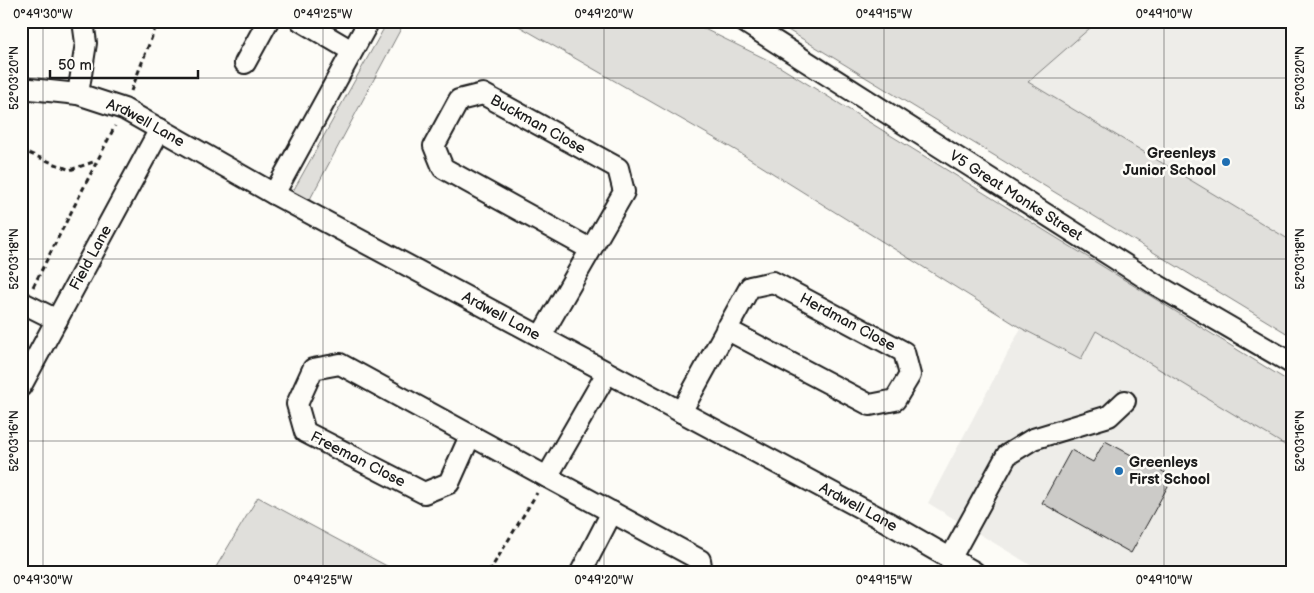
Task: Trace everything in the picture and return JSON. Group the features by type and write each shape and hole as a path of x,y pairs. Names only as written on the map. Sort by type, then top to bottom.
{"street":[{"path":"78,94 86,43 83,21"},
{"path":"245,63 268,21"},
{"path":"301,21 352,51"},
{"path":"274,194 370,21"},
{"name":"V5 Great Monks Street","path":"743,21 1155,284 1293,364"},
{"name":"Ardwell Lane","path":"21,88 78,94 124,108 274,194 681,412 974,572"},
{"name":"Buckman Close","path":"540,336 624,192 618,168 483,94 459,100 434,146 443,168 590,249"},
{"name":"Field Lane","path":"21,386 160,128"},
{"name":"Herdman Close","path":"681,412 726,328 750,287 773,282 904,352 910,375 895,400 870,406 726,328"},
{"path":"23,303 57,320"},
{"name":"Freeman Close","path":"470,436 448,483 424,493 305,432 297,404 314,369 340,364 700,560 702,572"},
{"path":"547,478 607,373"},
{"path":"950,559 1007,455 1033,439 1109,416 1125,401"},
{"path":"581,572 612,512"}],"path":[{"path":"23,303 124,108 158,21"},
{"path":"21,150 70,170 96,161"},
{"path":"489,572 547,478"}],"shaded area":[{"path":"388,21 405,21 309,201 292,193"},
{"path":"510,21 688,21 772,62 1293,384 1293,450 1096,331 1081,359 1021,328 737,151"},
{"path":"773,21 1098,21 1028,82 1293,242 1293,337"},
{"name":"Greenleys Junior School","path":"1098,21 1293,21 1293,242 1027,82"},
{"name":"Greenleys First School","path":"1021,328 1080,359 1096,330 1293,450 1293,572 1042,572 928,503"},
{"path":"258,497 398,572 213,572"}],"building":[{"path":"1105,441 1173,477 1131,553 1042,503 1071,450 1093,462"}],"place":[{"name":"Greenleys Junior School","path":"1226,162"},
{"name":"Greenleys First School","path":"1119,471"}]}
